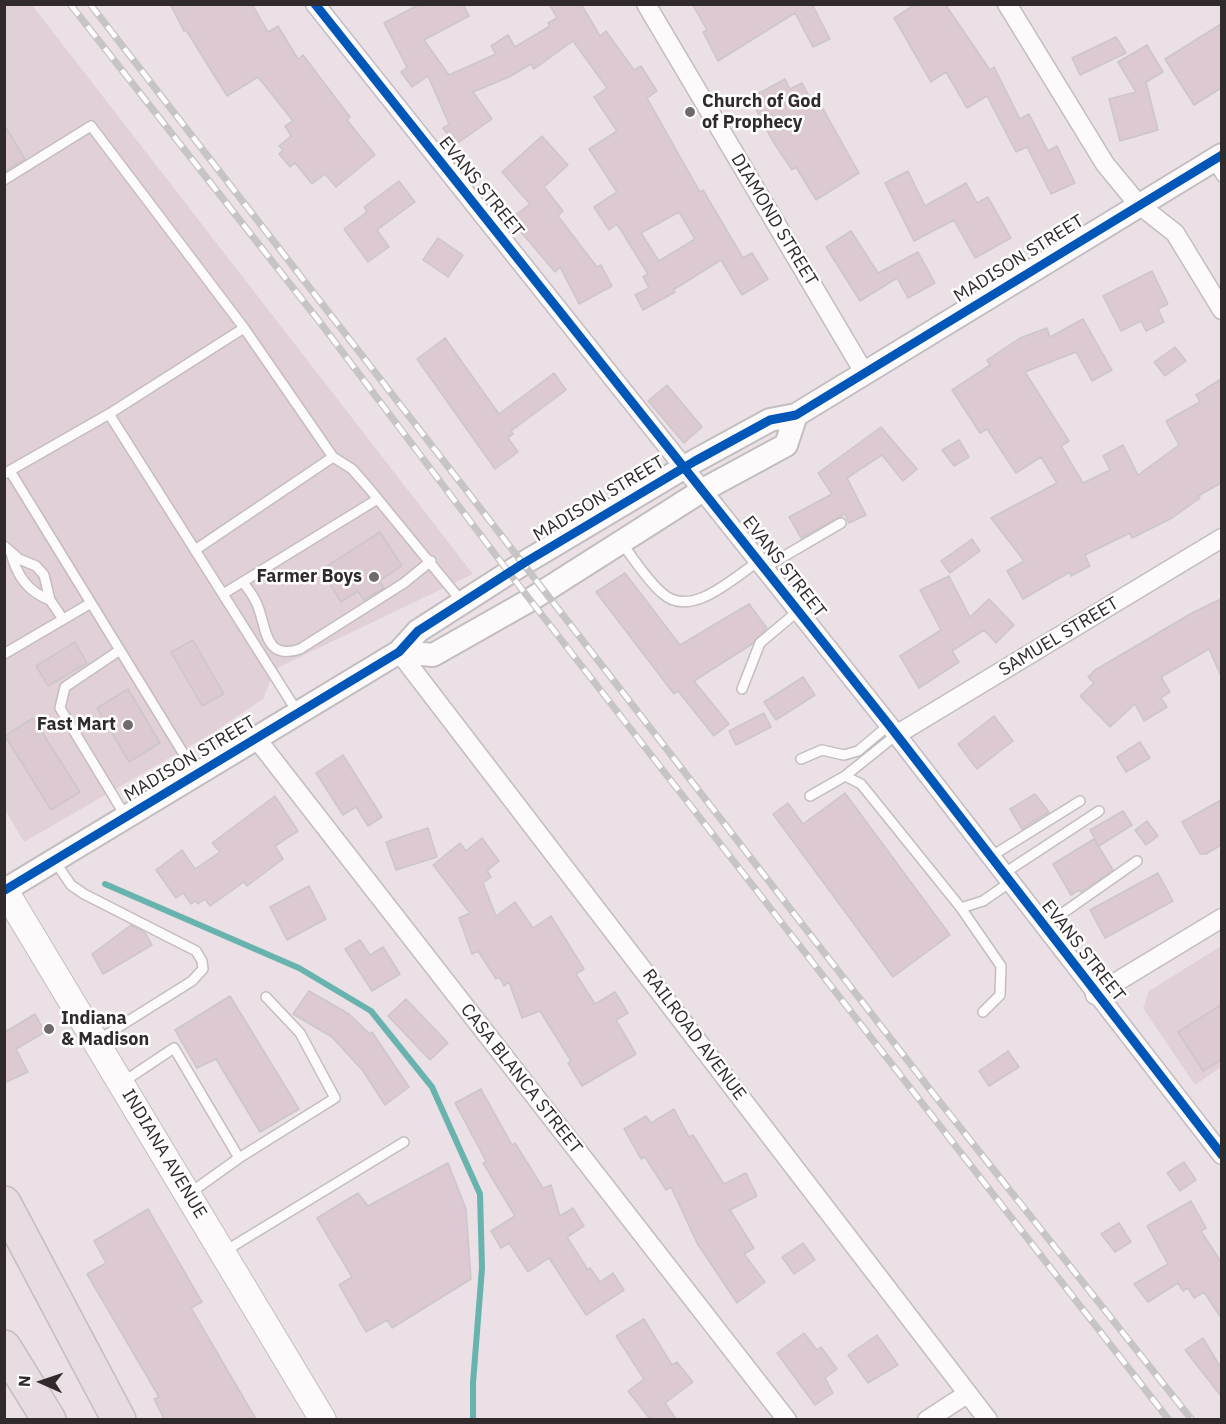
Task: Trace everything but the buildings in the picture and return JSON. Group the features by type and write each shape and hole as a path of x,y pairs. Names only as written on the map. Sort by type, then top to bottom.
{"highway":[{"path":"4,1203 119,1419"},
{"path":"4,1347 49,1419"}],"main road":[{"name":"INDIANA AVENUE","path":"5,889 323,1419"}],"street":[{"name":"EVANS STREET","path":"315,4 892,730 1221,1155"},
{"name":"DIAMOND STREET","path":"646,4 865,374"},
{"path":"1007,4 1105,164 1138,204 1175,233 1221,310"},
{"name":"MADISON STREET","path":"5,889 399,652 418,632 684,468 770,420 796,415 1138,204 1218,164"},
{"path":"399,652 433,655 530,600 703,490 786,446 796,415"},
{"name":"SAMUEL STREET","path":"892,730 1221,538"},
{"name":"RAILROAD AVENUE","path":"399,652 988,1419"},
{"name":"CASA BLANCA STREET","path":"256,738 787,1419"},
{"path":"1095,995 1221,918"},
{"path":"927,1419 967,1394"}],"lane":[{"path":"4,180 92,126 244,328 333,457 352,469 376,500 431,561 463,603"},
{"path":"196,774 7,472 109,414 244,328"},
{"path":"109,414 298,713"},
{"path":"195,550 333,457"},
{"path":"223,594 376,500"},
{"path":"621,543 662,594 676,602 699,600 841,523"},
{"path":"8,550 36,566 48,583 50,600 63,619"},
{"path":"8,550 18,573 29,590 50,600"},
{"path":"243,582 257,602 267,640 280,651 291,652 300,649 404,583 431,561"},
{"path":"4,654 91,603"},
{"path":"742,689 760,643 798,611"},
{"path":"120,650 65,687 60,708 126,817"},
{"path":"801,759 822,750 844,755 858,751 892,730"},
{"path":"810,796 845,776 892,730"},
{"path":"845,776 861,784 961,908 1001,966 1000,994 984,1012"},
{"path":"990,857 1080,801"},
{"path":"961,908 983,902 1006,878 1100,812"},
{"path":"54,860 71,885 117,912 196,951 202,961 203,969 192,981 96,1041"},
{"path":"1043,927 1137,861"},
{"path":"188,1195 239,1158 335,1098 300,1033 266,997"},
{"path":"121,1083 174,1048 239,1158"},
{"path":"222,1252 404,1142"}],"shaded area":[{"path":"4,5 32,5 473,574 275,669 263,699 214,732 24,842 4,808"},
{"path":"1221,946 1221,1067 1195,1085 1143,1008 1149,991"}],"waterway":[{"path":"105,884 299,968 371,1011 432,1087 480,1194 482,1268 473,1383 473,1420"}],"railway":[{"path":"70,4 319,321 510,574 1169,1420"},
{"path":"90,4 932,1092 1192,1420"}],"cycle path":[{"path":"315,4 889,725 1222,1155"},
{"path":"5,890 399,652 418,631 524,563 695,461 770,420 796,415 1222,155"}],"place":[{"name":"Church of God of Prophecy","path":"690,112"},
{"name":"Farmer Boys","path":"374,577"},
{"name":"Fast Mart","path":"128,725"},
{"name":"Indiana & Madison","path":"49,1029"}]}
